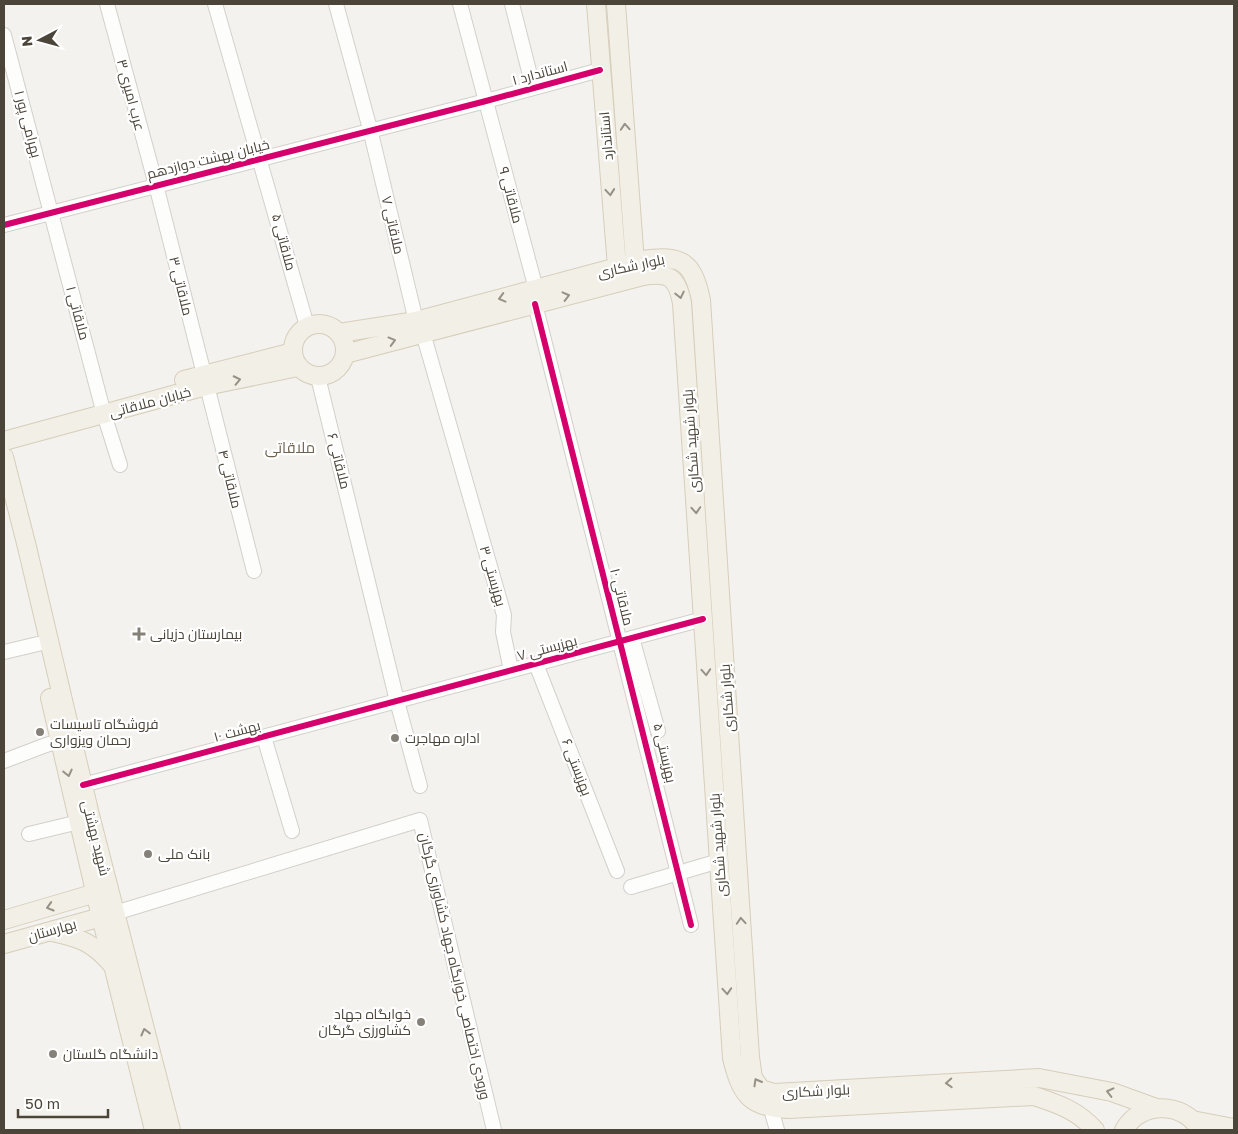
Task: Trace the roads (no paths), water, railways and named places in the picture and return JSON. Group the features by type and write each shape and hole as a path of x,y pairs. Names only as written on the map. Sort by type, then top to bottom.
{"main road":[{"name":"استاندارد","path":"596,4 614,239 622,274"},
{"name":"استاندارد","path":"616,4 635,263"},
{"path":"614,239 633,237"},
{"name":"بلوار شکاری","path":"345,354 419,327 622,274 635,263 655,258 672,258 687,266 697,281 701,300 750,1057 754,1078 761,1089 774,1093 1039,1078 1112,1092 1156,1108"},
{"name":"بلوار شهید شکاری","path":"622,274 658,274 674,280 679,288 682,303 732,1058 738,1083 751,1100 771,1109 1034,1096 1062,1105 1087,1121 1095,1130"},
{"path":"322,324 339,334 344,345 345,354 341,364 336,370 326,376 318,377 306,374 295,360 292,347 296,337 307,326 322,324"},
{"name":"بلوار شکاری","path":"339,334 419,327"},
{"name":"خیابان ملاقاتی","path":"4,441 103,409 205,380 295,360"},
{"name":"خیابان ملاقاتی","path":"4,431 103,409"},
{"name":"شهید بهشتی","path":"4,457 83,785 102,891 171,1130"},
{"name":"شهید بهشتی","path":"4,505 79,822 102,891"},
{"path":"717,837 736,835"},
{"name":"بهارستان","path":"4,920 102,891"},
{"name":"شهید بهشتی","path":"108,915 114,967 154,1130"},
{"name":"بهارستان","path":"4,944 108,915"},
{"path":"49,931 91,944 114,967"},
{"path":"1124,1130 1142,1112 1156,1108 1182,1112 1196,1125 1234,1128"}],"street":[{"name":"۳ عرب امیری","path":"106,4 156,185"},
{"name":"ملاقاتی ۵","path":"215,4 261,158 307,326"},
{"name":"۷ ملاقاتی","path":"336,4 370,129 419,327 466,483"},
{"name":"ملاقاتی ۹","path":"460,4 536,296"},
{"path":"512,4 533,87"},
{"name":"۱ بهرامی پور","path":"4,35 52,212"},
{"name":"استاندارد ۱","path":"370,129 486,101 600,70"},
{"name":"خیابان بهشت دوازدهم","path":"4,225 370,129"},
{"name":"ملاقاتی ۳","path":"156,185 205,380"},
{"name":"ملاقاتی ۱","path":"52,212 103,409 120,465"},
{"name":"۱۰ ملاقاتی","path":"536,296 691,925"},
{"name":"۶ ملاقاتی","path":"318,377 397,701 420,786"},
{"name":"ملاقاتی ۴","path":"205,380 254,571"},
{"name":"۳ بهزیستی","path":"466,483 504,615 503,632 511,670"},
{"name":"۷ بهزیستی","path":"397,701 703,619"},
{"path":"629,639 658,731"},
{"name":"۵ بهزیستی","path":"629,639 691,925"},
{"path":"4,652 38,644"},
{"name":"بهزیستی ۶","path":"536,664 617,871"},
{"name":"بهشت ۱۰","path":"83,785 397,701"},
{"path":"264,736 292,831"},
{"path":"4,761 60,741"},
{"name":"ورودی اختصاصی خوابگاه جهاد کشاورزی گرگان","path":"108,915 420,820 494,1130"},
{"path":"29,834 79,822"},
{"path":"631,887 719,861"},
{"path":"771,1109 776,1130"}],"place":[{"name":"بیمارستان دزیانی","path":"139,634"},
{"name":"فروشگاه تاسیسات رحمان ویزواری","path":"40,732"},
{"name":"اداره مهاجرت","path":"395,738"},
{"name":"بانک ملی","path":"148,854"},
{"name":"خوابگاه جهاد کشاورزی گرگان","path":"421,1022"},
{"name":"دانشگاه گلستان","path":"53,1054"}],"district":[{"name":"ملاقاتی","path":"290,448"}]}
